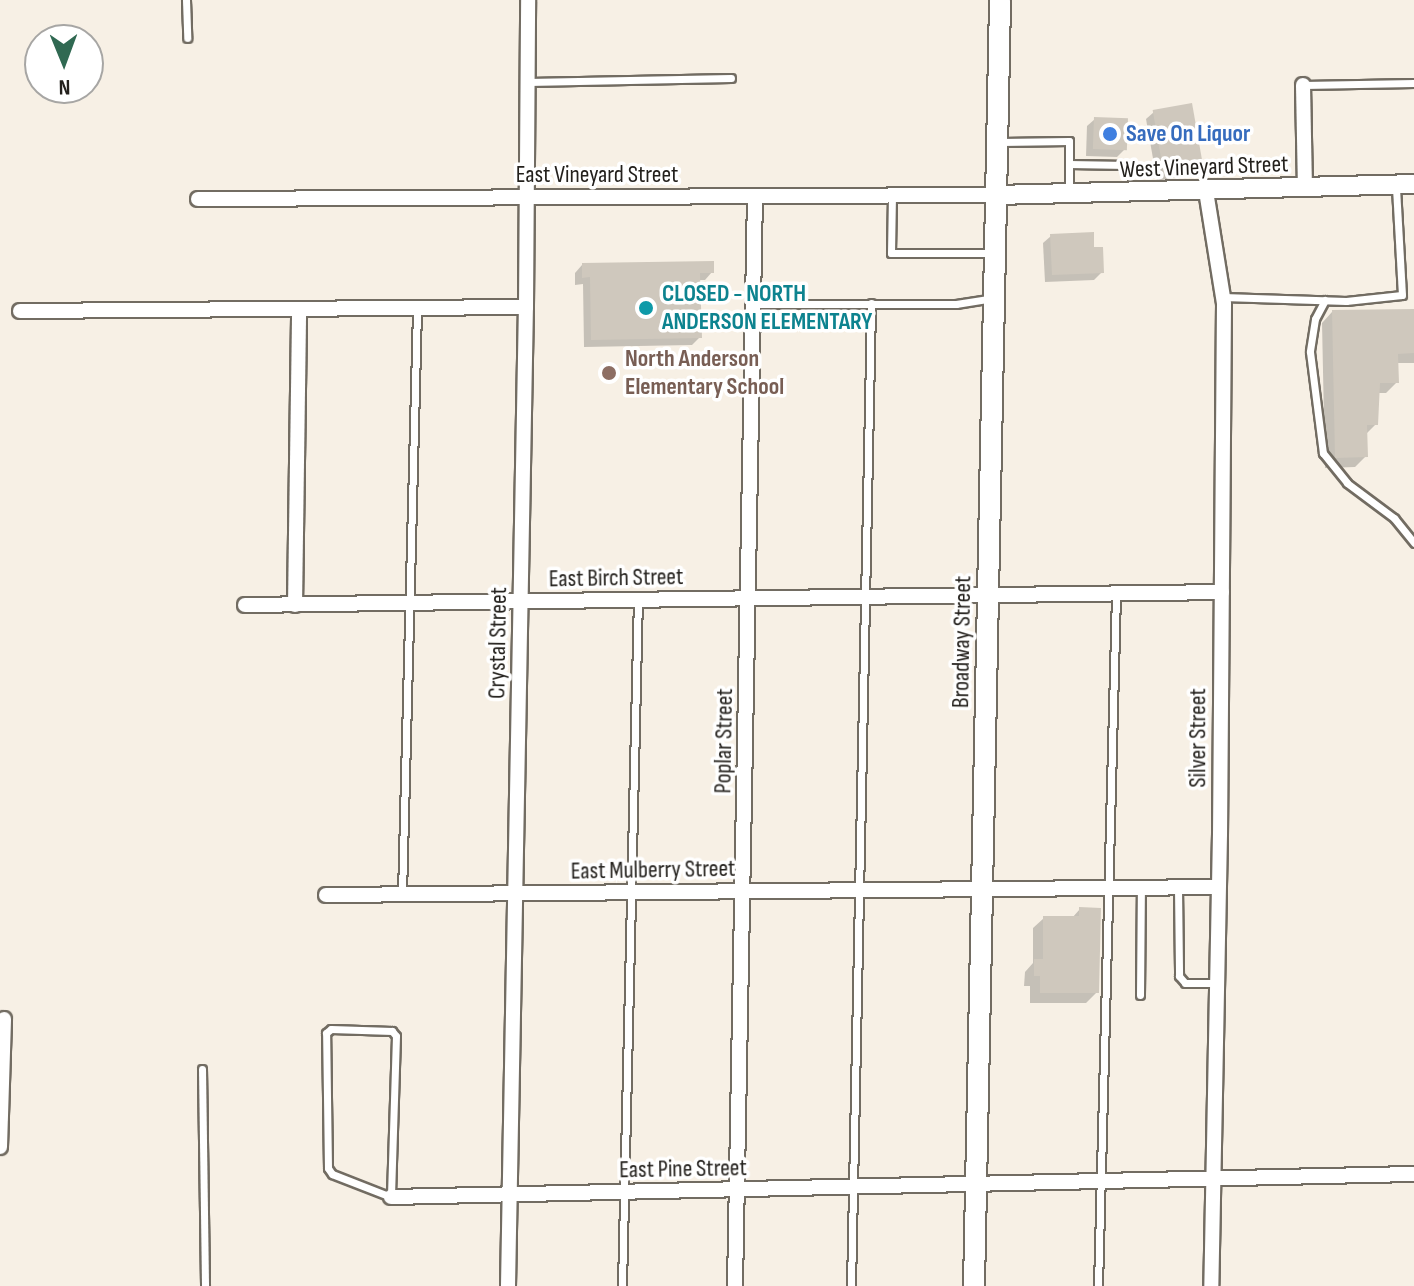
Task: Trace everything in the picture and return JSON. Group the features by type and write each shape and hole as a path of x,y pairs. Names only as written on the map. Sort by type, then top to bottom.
{"main road":[{"name":"Broadway Street","path":"974,1286 1000,0"}],"street":[{"name":"Crystal Street","path":"508,1286 526,307 528,0"},
{"path":"1303,85 1305,188"},
{"name":"West Vineyard Street","path":"996,195 1405,185"},
{"name":"Silver Street","path":"1206,191 1223,297 1222,592 1211,1286"},
{"name":"East Vineyard Street","path":"198,199 996,195"},
{"name":"Poplar Street","path":"735,1286 755,196"},
{"path":"20,311 526,307"},
{"path":"295,605 299,309"},
{"name":"East Birch Street","path":"245,605 1222,592"},
{"name":"East Mulberry Street","path":"326,895 1217,887"},
{"path":"0,1147 4,1019"},
{"name":"East Pine Street","path":"391,1197 1414,1174"}],"lane":[{"path":"186,0 187,38"},
{"path":"528,82 731,78"},
{"path":"1303,85 1414,83"},
{"path":"998,142 1069,141 1069,195"},
{"path":"1069,164 1127,165"},
{"path":"1402,295 1405,185"},
{"path":"892,195 891,253 994,253"},
{"path":"1223,297 1325,300 1414,296"},
{"path":"754,304 956,304 994,298"},
{"path":"1325,300 1315,319 1310,352 1323,453 1347,483 1394,518 1414,543"},
{"path":"851,1286 868,596 871,303"},
{"path":"402,894 417,308"},
{"path":"1098,1286 1116,593"},
{"path":"622,1286 638,599"},
{"path":"1140,995 1141,887"},
{"path":"1178,887 1179,976 1185,983 1217,983"},
{"path":"331,1029 392,1031 396,1036 391,1197 332,1174 328,1168 326,1033 331,1029"},
{"path":"202,1069 205,1286"}],"building":[{"path":"1192,103 1203,167 1164,174 1153,110"},
{"name":"Save On Liquor","path":"1094,117 1128,118 1127,150 1093,149"},
{"path":"1094,232 1094,247 1103,247 1104,273 1052,275 1050,234"},
{"name":"CLOSED - NORTH ANDERSON ELEMENTARY","path":"714,261 714,273 700,273 702,338 591,340 590,277 582,278 582,263"},
{"path":"1414,309 1414,353 1398,354 1399,383 1380,383 1378,425 1367,425 1368,457 1335,458 1332,310"},
{"path":"1079,907 1101,908 1099,993 1040,993 1040,976 1034,976 1034,959 1043,959 1043,916 1079,916"}],"place":[{"name":"Save On Liquor","path":"1110,134"},
{"name":"CLOSED - NORTH ANDERSON ELEMENTARY","path":"646,308"},
{"name":"North Anderson Elementary School","path":"609,373"}]}
